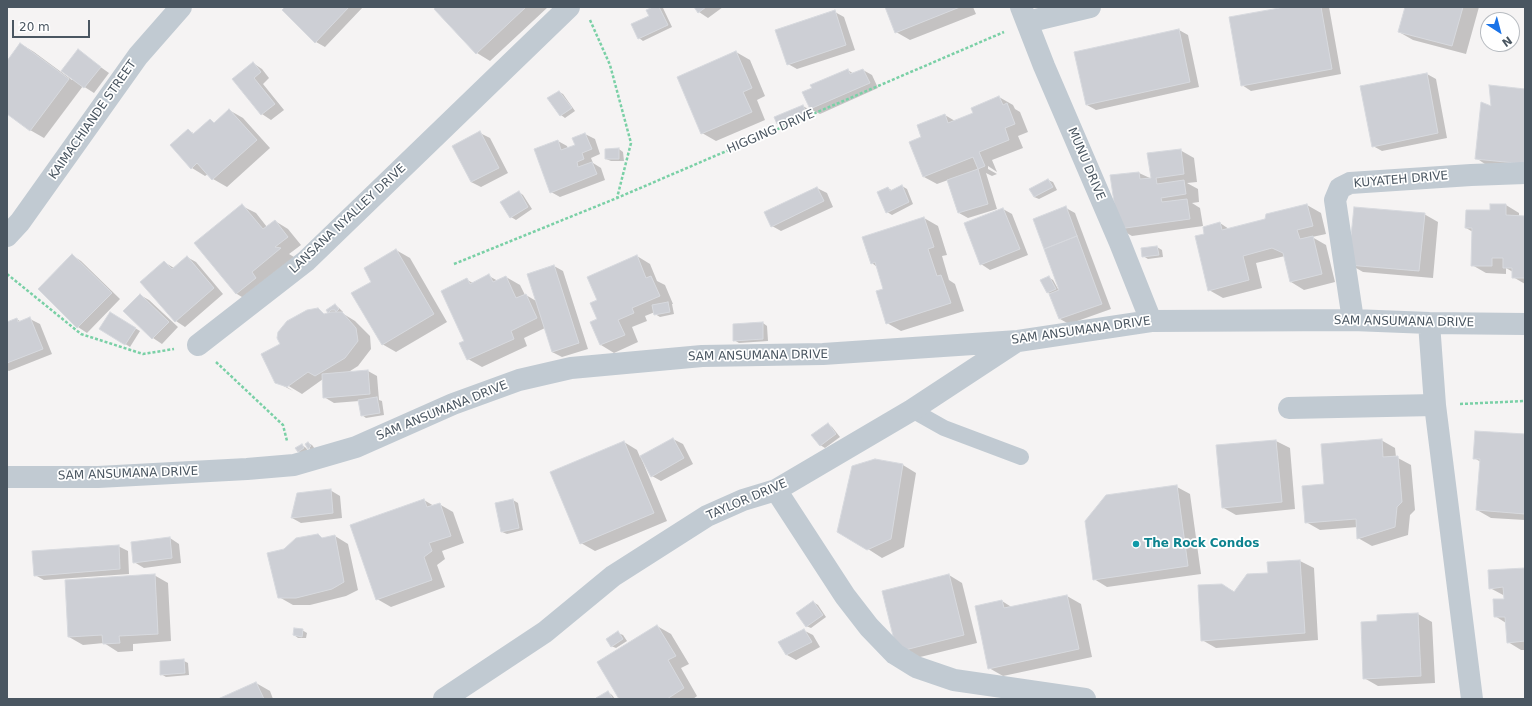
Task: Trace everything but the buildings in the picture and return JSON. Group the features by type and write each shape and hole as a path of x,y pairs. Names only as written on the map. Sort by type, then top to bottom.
{"street":[{"name":"KAIMACHIANDE STREET","path":"7,236 20,222 138,56 182,7"},
{"path":"1024,14 1090,7"},
{"name":"LANSANA NYALLEY DRIVE","path":"198,345 306,261 579,11"},
{"name":"MUNU DRIVE","path":"1024,14 1047,73 1120,243 1151,321"},
{"name":"KUYATEH DRIVE","path":"1353,320 1334,200 1340,188 1350,183 1525,173"},
{"name":"SAM ANSUMANA DRIVE","path":"7,477 98,477 294,465 356,447 453,404 519,380 571,368 702,356 823,354 1018,341 1151,321 1353,320 1430,323 1525,324"},
{"path":"1430,323 1435,405 1472,699"},
{"name":"TAYLOR DRIVE","path":"444,699 545,632 613,576 707,516 743,500 776,490 912,410 1018,341"},
{"path":"1289,408 1435,405"},
{"path":"776,490 845,596 869,627 895,654 916,667 954,680 1085,699"}],"lane":[{"path":"912,410 944,428 1021,457"}],"path":[{"path":"579,11 610,65 631,143 617,198"},
{"name":"HIGGING DRIVE","path":"454,264 617,198 1024,14"},
{"path":"7,274 81,334 143,354 198,345 283,425 294,465"},
{"path":"1435,405 1525,401"}],"place":[{"name":"The Rock Condos","path":"1136,544"}]}
